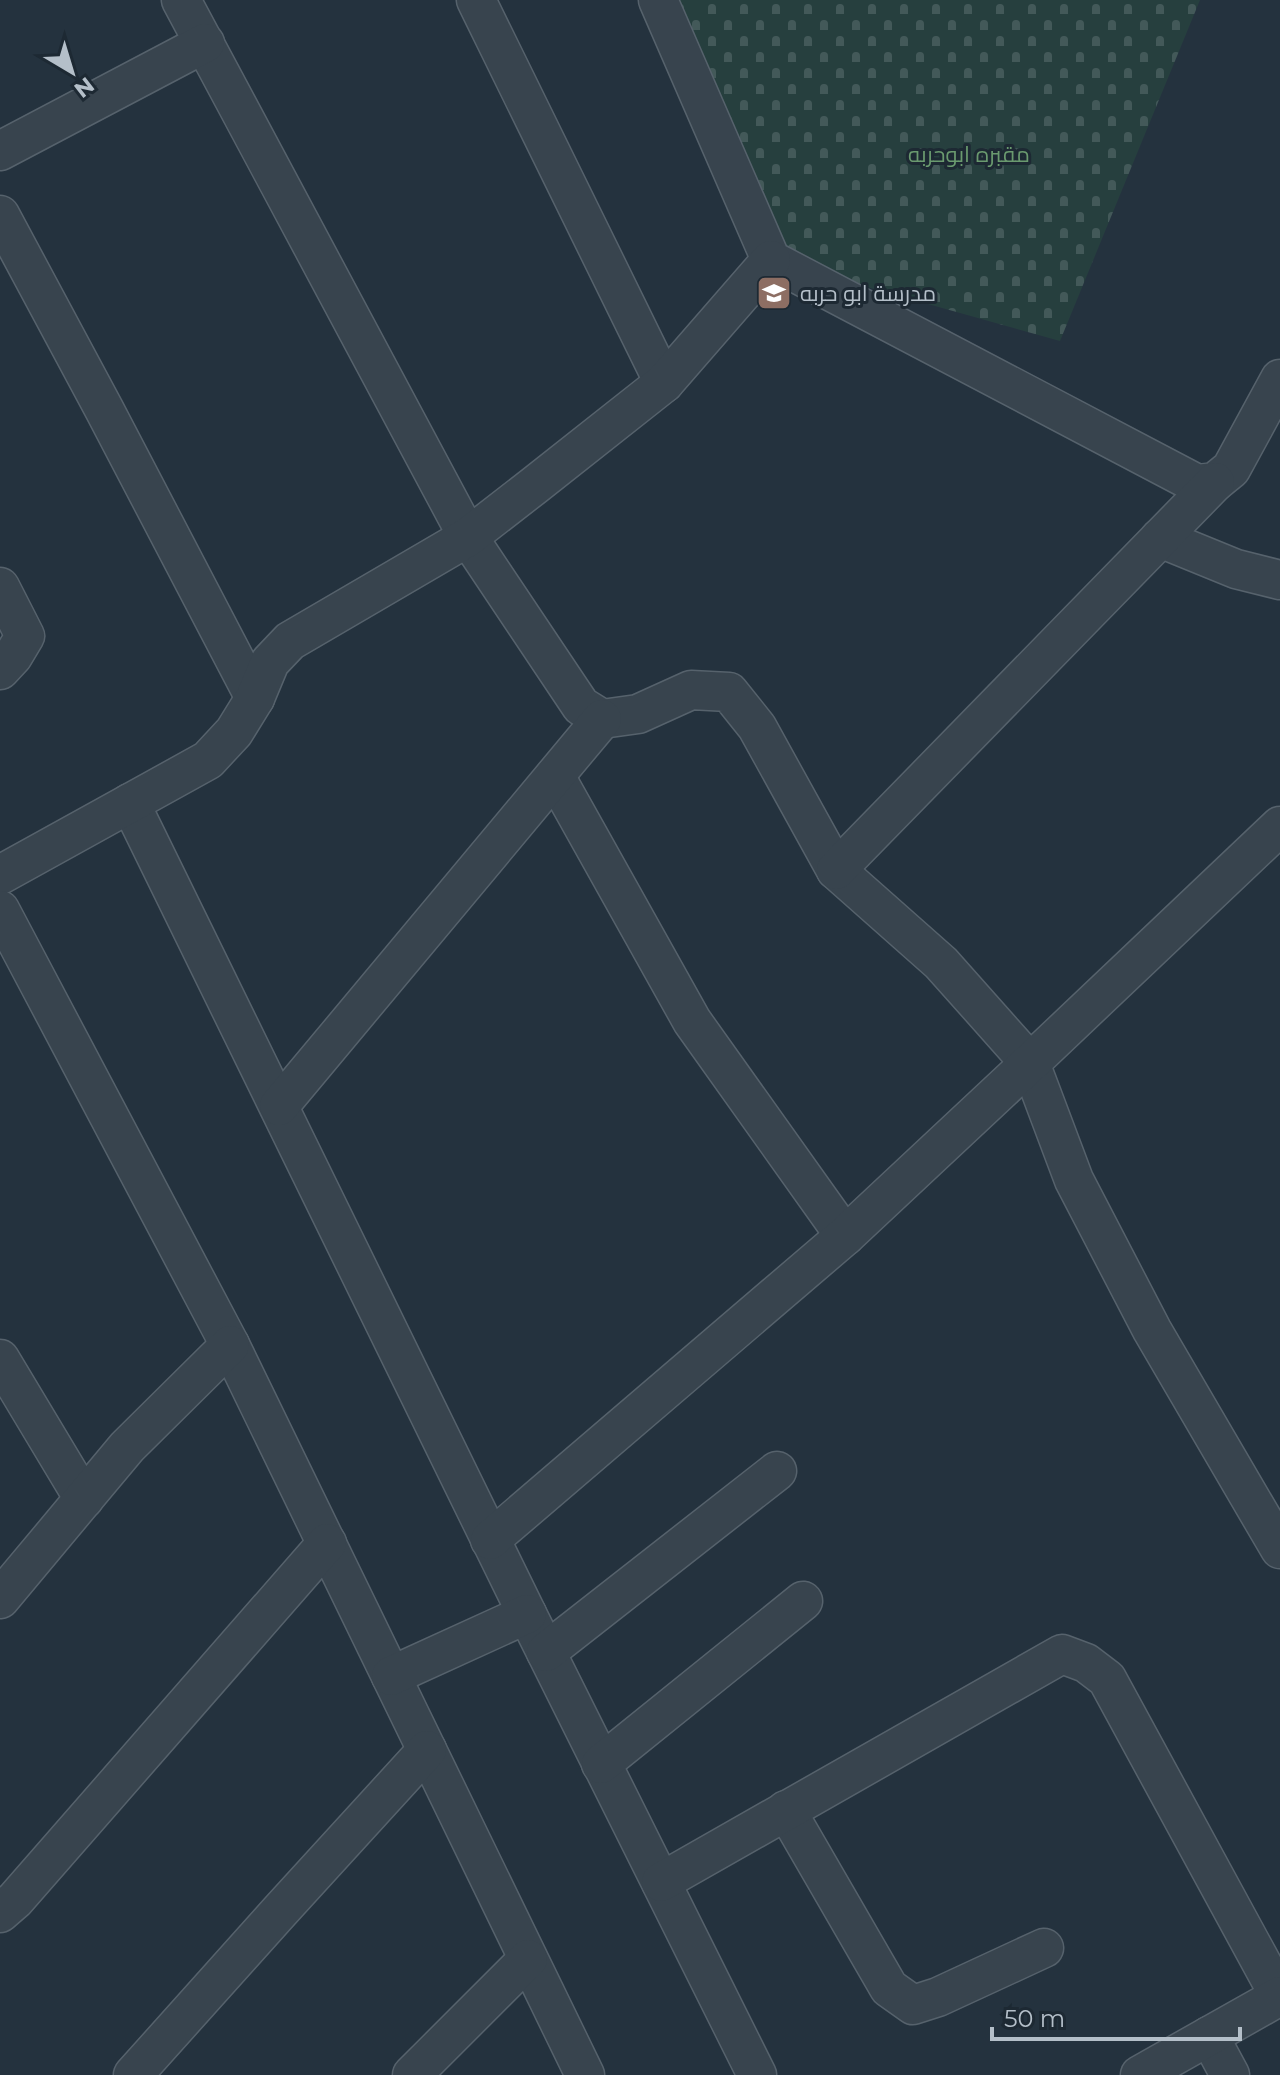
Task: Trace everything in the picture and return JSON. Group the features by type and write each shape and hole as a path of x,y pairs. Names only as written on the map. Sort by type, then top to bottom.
{"street":[{"path":"181,0 468,537 581,706 602,719 638,714 691,690 729,692 757,727 836,870 941,963 1030,1063 1081,1194 1152,1330 1280,1549"},
{"path":"476,0 664,383"},
{"path":"658,0 771,260 1197,484 1215,482"},
{"path":"0,151 205,43"},
{"path":"5,234 255,698"},
{"path":"0,875 208,760 234,732 255,698 270,662 290,641 468,537 664,383 771,260"},
{"path":"836,870 1231,469 1280,379"},
{"path":"1160,538 1236,569 1280,580"},
{"path":"0,587 25,636 0,670"},
{"path":"279,1106 602,719"},
{"path":"555,776 692,1021 845,1236"},
{"path":"130,803 490,1540 757,2075"},
{"path":"490,1540 845,1236 1280,826"},
{"path":"0,910 230,1345 585,2075"},
{"path":"0,1599 127,1447 230,1345"},
{"path":"0,1359 84,1499"},
{"path":"546,1652 777,1471"},
{"path":"0,1913 15,1900 327,1543"},
{"path":"601,1764 803,1601"},
{"path":"391,1676 527,1614"},
{"path":"661,1882 1062,1654 1086,1663 1107,1679 1280,1997 1140,2075"},
{"path":"133,2075 427,1750"},
{"path":"786,1810 889,1988 913,2005 938,1997 1044,1948"},
{"path":"412,2075 528,1959"},
{"path":"1209,2036 1230,2075"}],"green space":[{"name":"مقبره ابوحربه","path":"660,0 1200,0 1060,341 771,260"}],"place":[{"name":"مدرسة ابو حربه","path":"774,293"}]}
